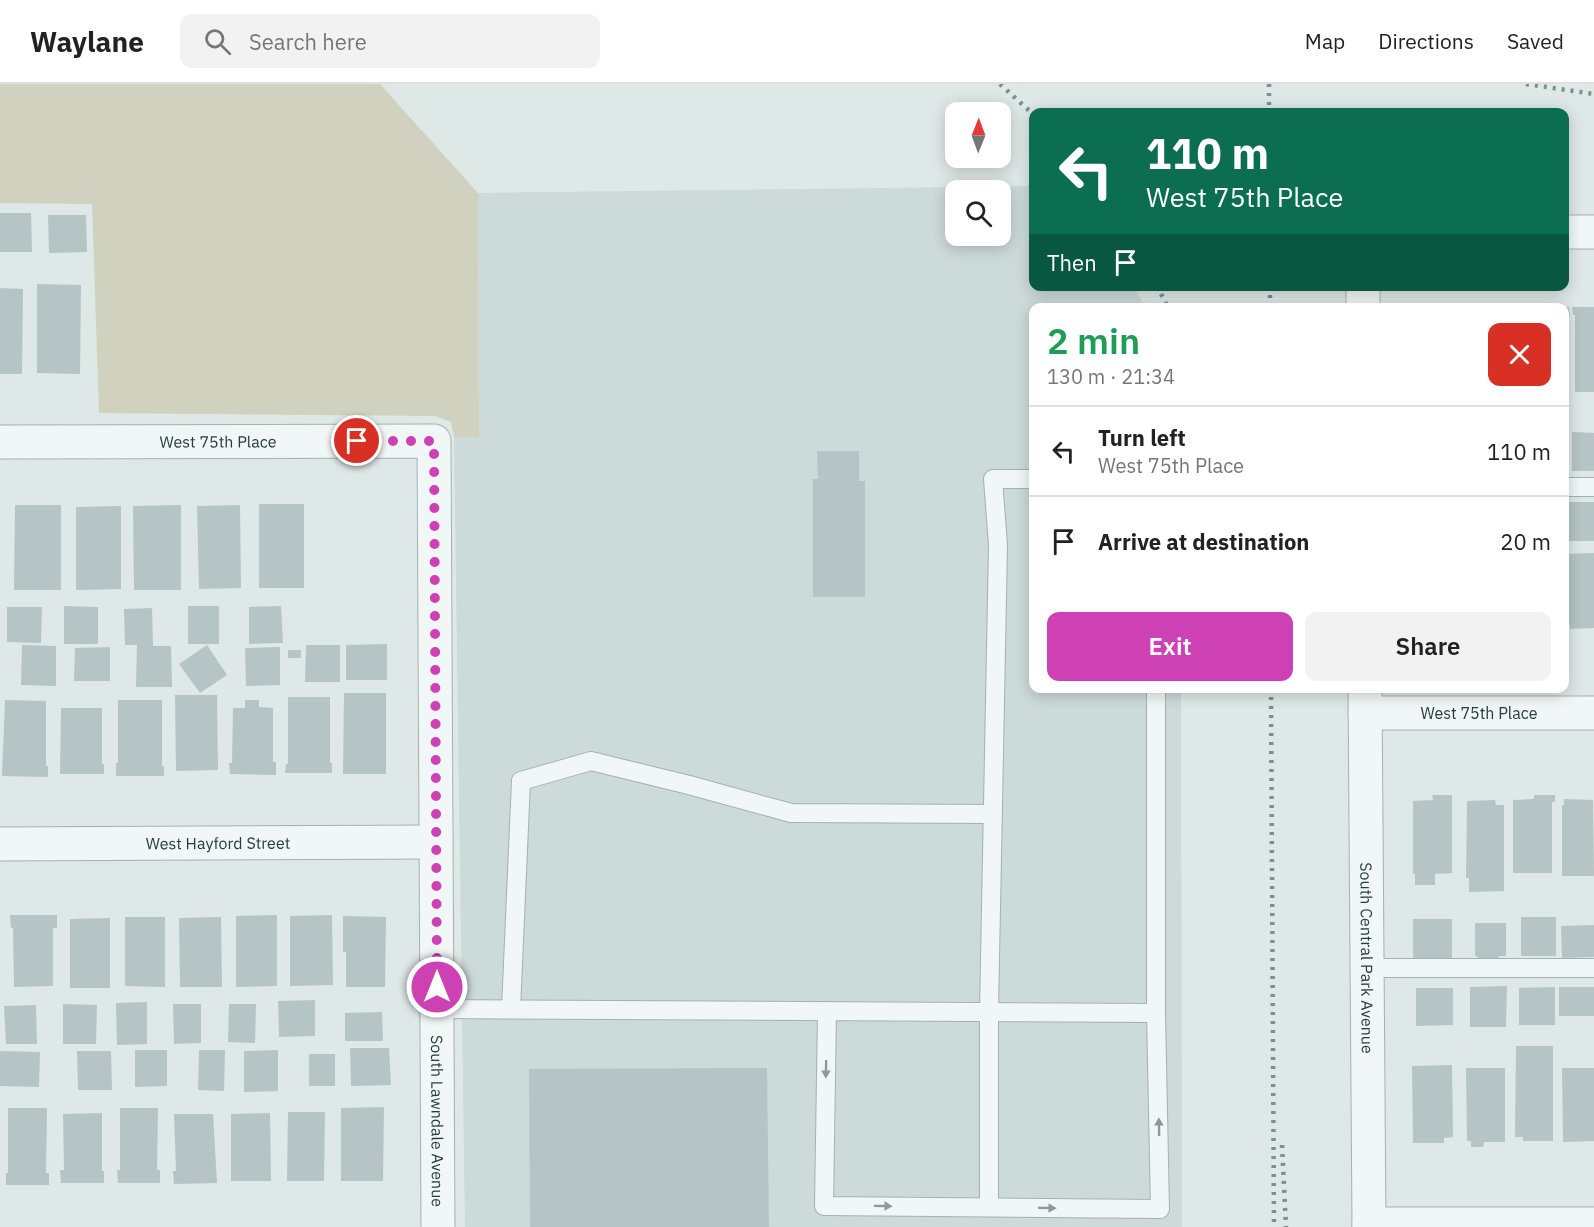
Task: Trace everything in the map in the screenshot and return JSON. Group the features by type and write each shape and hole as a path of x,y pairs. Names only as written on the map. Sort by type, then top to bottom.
{"street":[{"path":"1569,232 1594,232"},
{"name":"West 75th Place","path":"0,442 434,441"},
{"name":"South Lawndale Avenue","path":"434,441 438,1227"},
{"name":"West 75th Place","path":"1365,701 1594,713"},
{"name":"South Central Park Avenue","path":"1365,701 1369,1226"},
{"name":"West Hayford Street","path":"0,844 436,842"},
{"path":"1369,1226 1594,1224"}],"lane":[{"path":"989,1207 989,1012 998,545 993,479 1029,479"},
{"path":"1569,487 1594,486"},
{"path":"827,1011 824,1206 1160,1209 1156,1013 1156,693"},
{"path":"511,1009 521,781 591,761 791,813 993,814"},
{"path":"1367,968 1594,968"},
{"path":"437,1009 1156,1013"}],"shaded area":[{"path":"1011,186 1029,186 1029,291 1136,291 1143,303 1029,303 1029,693 1181,693 1182,1227 465,1227 454,437 479,436 478,193 945,187 945,246 1011,246"}],"green space":[{"path":"0,84 380,84 478,193 479,437 454,437 451,422 435,416 99,413 92,204 0,203"}],"building":[{"path":"0,213 31,213 32,252 0,252"},
{"path":"48,215 86,215 87,252 49,253"},
{"path":"37,284 81,285 80,374 37,373"},
{"path":"0,288 23,289 22,374 0,374"},
{"path":"1572,307 1594,307 1594,392 1575,392 1575,315 1573,315"},
{"path":"1572,432 1594,433 1594,471 1572,471"},
{"path":"817,451 859,451 859,481 865,481 865,597 813,597 813,479 818,479"},
{"path":"1569,502 1594,502 1594,541 1569,541"},
{"path":"259,504 304,504 304,588 259,588"},
{"path":"15,505 61,505 61,590 14,590"},
{"path":"181,505 181,590 134,590 133,506"},
{"path":"240,505 241,588 199,589 197,506"},
{"path":"121,506 121,589 76,590 76,507"},
{"path":"1594,553 1594,628 1570,629 1569,554"},
{"path":"64,606 98,607 98,644 64,644"},
{"path":"188,606 219,606 219,644 188,644"},
{"path":"281,606 283,643 249,644 249,607"},
{"path":"7,607 42,607 41,643 7,642"},
{"path":"152,608 153,646 171,646 172,687 136,687 137,645 125,645 124,609"},
{"path":"387,644 387,680 346,680 346,645"},
{"path":"22,645 56,646 56,686 21,685"},
{"path":"207,645 227,675 200,693 179,664"},
{"path":"306,645 340,645 340,682 305,682"},
{"path":"110,647 110,681 74,681 75,648"},
{"path":"280,647 280,685 246,686 245,648"},
{"path":"288,650 301,650 301,658 288,658"},
{"path":"344,693 386,693 386,774 343,774"},
{"path":"175,695 217,695 218,770 176,771"},
{"path":"288,697 330,697 332,773 285,773 286,764 288,764"},
{"path":"5,700 46,701 48,777 2,776"},
{"path":"118,700 162,700 164,776 116,776"},
{"path":"245,700 259,700 259,707 273,708 273,762 276,762 276,775 230,774 233,708 245,708"},
{"path":"61,708 102,708 104,774 60,774"},
{"path":"1432,795 1452,795 1452,873 1435,874 1435,885 1415,885 1413,801 1433,800"},
{"path":"1534,795 1555,795 1555,802 1552,802 1552,873 1513,873 1513,800 1534,799"},
{"path":"1564,799 1593,800 1594,876 1562,876 1562,805 1564,805"},
{"path":"1495,800 1496,805 1504,805 1504,891 1469,892 1469,878 1466,878 1467,801"},
{"path":"10,915 57,915 57,928 53,928 53,986 14,987 13,928 11,928"},
{"path":"277,915 277,986 236,987 236,916"},
{"path":"332,915 333,985 290,986 290,916"},
{"path":"343,916 386,917 385,987 346,987"},
{"path":"125,917 165,917 165,987 125,986"},
{"path":"221,917 222,987 180,987 179,918"},
{"path":"1521,917 1556,917 1556,956 1521,956"},
{"path":"110,918 110,988 70,988 70,919"},
{"path":"1413,919 1452,919 1452,958 1413,958"},
{"path":"1475,923 1506,923 1506,956 1499,956 1499,961 1478,960 1475,956"},
{"path":"1594,925 1594,957 1562,958 1561,926"},
{"path":"1507,986 1506,1027 1470,1027 1470,987"},
{"path":"1555,987 1555,1025 1519,1025 1519,988"},
{"path":"1559,987 1594,987 1594,1016 1559,1016"},
{"path":"1416,988 1453,988 1453,1025 1416,1026"},
{"path":"315,1000 315,1036 279,1037 278,1001"},
{"path":"147,1002 147,1044 117,1045 116,1003"},
{"path":"63,1004 97,1005 96,1044 63,1044"},
{"path":"173,1004 201,1004 201,1043 174,1044"},
{"path":"229,1004 256,1004 255,1043 228,1042"},
{"path":"36,1005 37,1044 6,1044 4,1006"},
{"path":"382,1012 383,1041 345,1041 345,1013"},
{"path":"1516,1046 1553,1046 1553,1141 1523,1141 1523,1137 1515,1137"},
{"path":"350,1048 389,1048 391,1085 351,1086"},
{"path":"135,1050 167,1050 167,1086 135,1087"},
{"path":"199,1050 225,1050 224,1091 198,1090"},
{"path":"278,1050 278,1091 244,1092 244,1051"},
{"path":"0,1051 40,1052 39,1087 0,1086"},
{"path":"77,1051 111,1051 112,1090 78,1090"},
{"path":"309,1054 335,1054 335,1086 309,1086"},
{"path":"1452,1065 1453,1137 1444,1138 1444,1143 1413,1143 1412,1066"},
{"path":"767,1068 769,1227 530,1227 529,1069"},
{"path":"1466,1068 1505,1068 1505,1142 1484,1142 1483,1147 1471,1147 1471,1141 1467,1141"},
{"path":"1562,1068 1594,1068 1594,1141 1563,1142"},
{"path":"384,1107 383,1181 341,1181 341,1108"},
{"path":"8,1108 47,1108 46,1173 49,1173 49,1185 6,1185"},
{"path":"120,1108 158,1108 157,1170 160,1170 160,1183 118,1183"},
{"path":"288,1112 325,1112 324,1181 287,1181"},
{"path":"102,1113 104,1183 61,1183 60,1170 64,1170 63,1114"},
{"path":"270,1113 271,1181 231,1181 231,1114"},
{"path":"174,1114 213,1114 217,1183 174,1184 173,1171 176,1171"}],"railway":[{"path":"1000,84 1029,110"},
{"path":"1269,84 1269,108"},
{"path":"1526,84 1594,94"},
{"path":"1160,291 1166,303"},
{"path":"1270,291 1270,303"},
{"path":"1271,693 1274,1227"},
{"path":"1282,1145 1286,1227"}],"route":[{"path":"357,441 434,441 437,987"}]}
